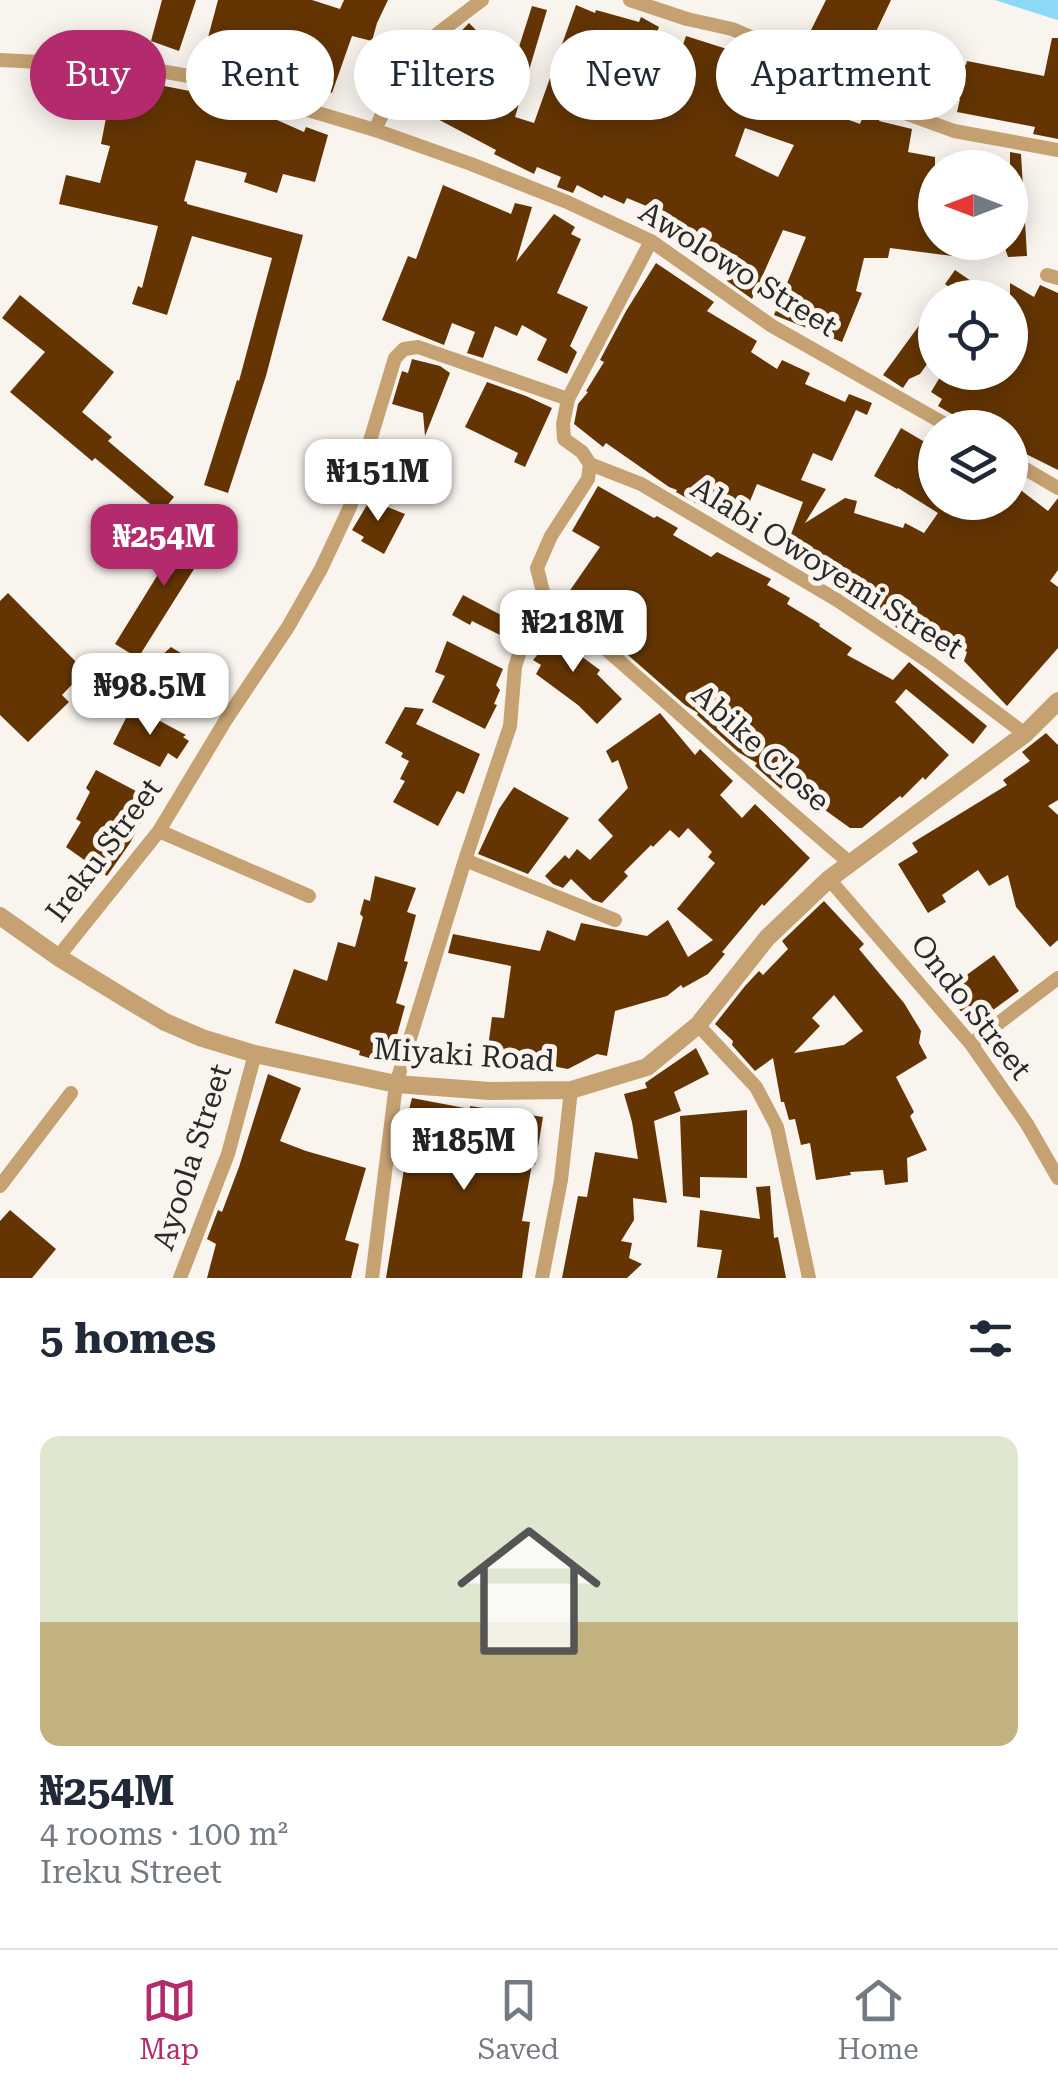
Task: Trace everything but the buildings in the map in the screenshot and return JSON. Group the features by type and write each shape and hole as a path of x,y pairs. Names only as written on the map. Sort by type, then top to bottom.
{"street":[{"path":"376,130 398,79 424,44 482,0"},
{"path":"630,0 732,29 902,112 954,131 1058,150"},
{"name":"Awolowo Street","path":"0,60 138,66 200,78 376,130 471,164 567,202 651,242 772,326 920,410"},
{"path":"372,1278 396,1084 510,726 515,667 527,629 544,596 537,568 551,536 588,479 590,464 564,438 568,399 651,242"},
{"name":"Ireku Street","path":"58,957 159,832 321,569 350,506 395,358 404,349 418,348 568,399"},
{"name":"Alabi Owoyemi Street","path":"590,464 641,484 837,600 932,664 1025,734"},
{"path":"1028,470 1058,488"},
{"name":"Abike Close","path":"544,596 850,863"},
{"name":"Miyaki Road","path":"0,916 58,957 165,1022 202,1038 255,1054 396,1084 490,1091 572,1090 647,1067 698,1024 767,938 829,879 1056,709"},
{"path":"159,832 309,896"},
{"path":"466,860 614,920"},
{"name":"Ondo Street","path":"829,879 971,1044 1027,1124 1058,1178"},
{"path":"971,1044 1058,978"},
{"path":"698,1024 756,1087 777,1127 809,1278"},
{"name":"Ayoola Street","path":"180,1278 228,1154 255,1054"},
{"path":"542,1278 561,1180 572,1090"},
{"path":"0,1186 71,1093"}],"water":[{"path":"995,0 1058,0 1058,20 1051,18"}]}
